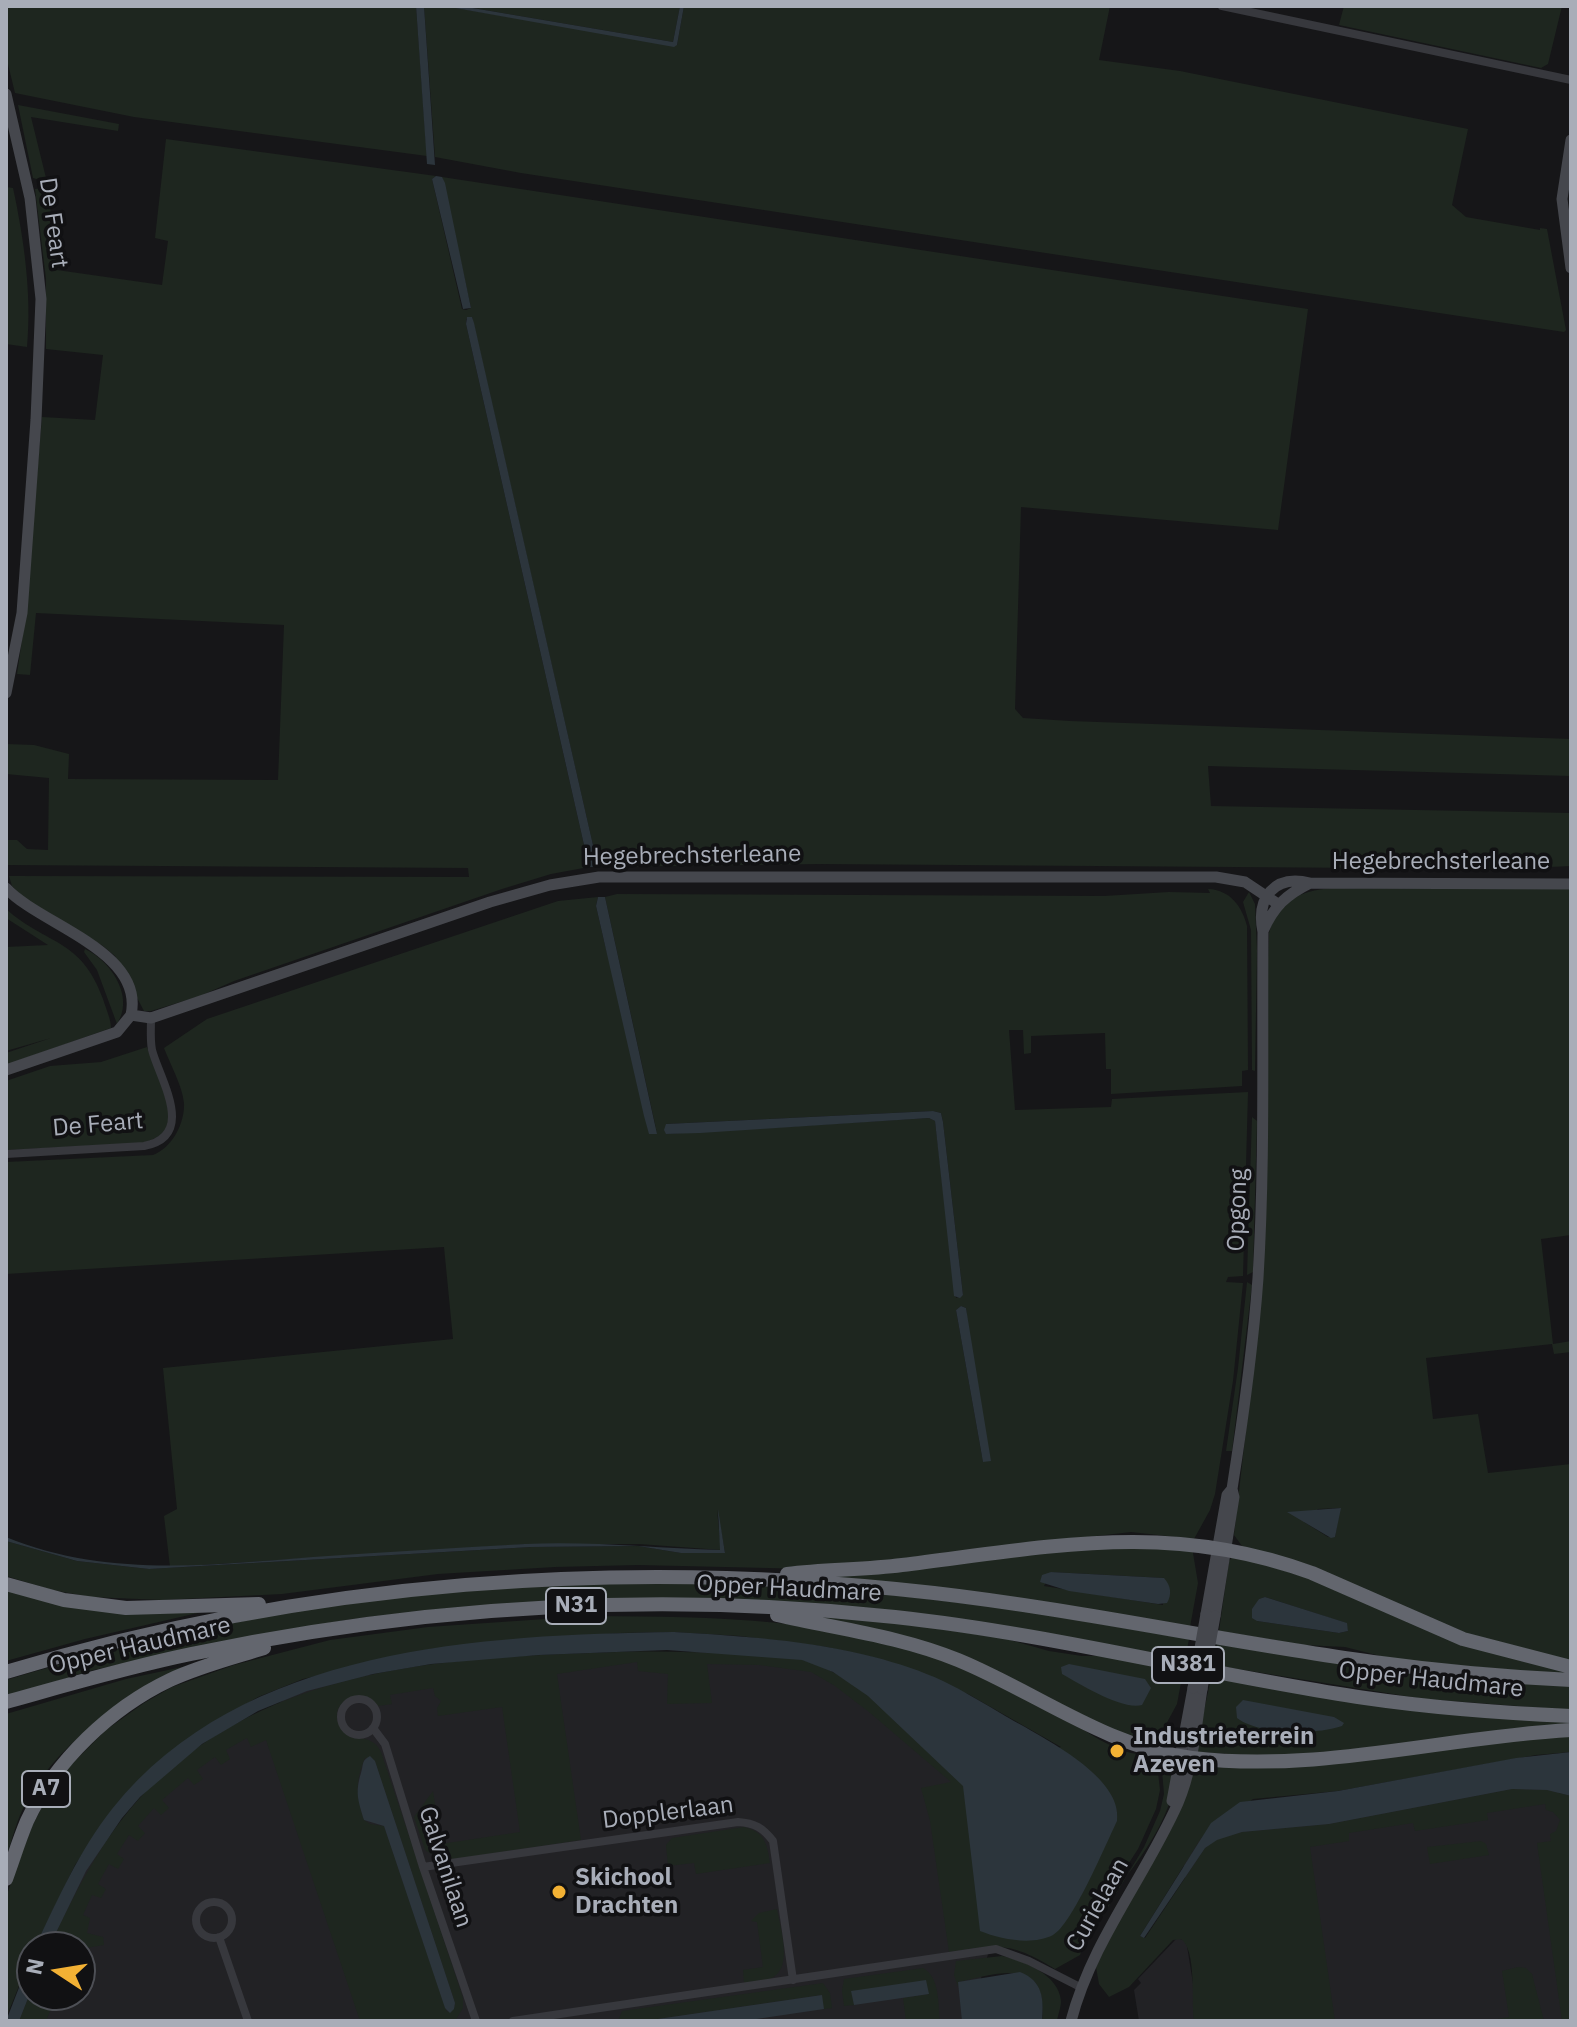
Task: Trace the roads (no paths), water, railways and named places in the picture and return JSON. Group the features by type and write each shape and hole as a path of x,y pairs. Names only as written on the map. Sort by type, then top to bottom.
{"highway":[{"path":"805,1576 1085,1542 1148,1540 1223,1547 1312,1573 1463,1639 1571,1667"},
{"name":"Opper Haudmare","path":"6,1672 138,1636 254,1611 396,1591 490,1582 626,1576 805,1576 983,1600 1373,1662 1571,1680"},
{"name":"N31","path":"6,1584 64,1600 126,1608 223,1603 304,1604"},
{"name":"Opper Haudmare","path":"6,1702 187,1655 322,1630 493,1611 662,1604 740,1606 806,1616 897,1617 1013,1633 1364,1698 1571,1716"},
{"path":"806,1616 921,1646 961,1661 1105,1733 1186,1757 1307,1762 1465,1739 1571,1730"},
{"name":"A7","path":"6,1879 27,1821 41,1798 74,1753 113,1716 141,1696 192,1671 322,1630"}],"street":[{"path":"1222,6 1571,80"},
{"name":"De Feart","path":"6,94 30,198 41,299 22,613 6,693"},
{"path":"1571,140 1562,199 1571,268"},
{"name":"Hegebrechsterleane","path":"131,1015 151,1018 490,902 550,885 599,877 1216,877 1240,880 1278,904 1290,893 1310,883"},
{"name":"Hegebrechsterleane","path":"1267,896 1286,883 1571,884"},
{"path":"6,888 30,909 107,956 127,984 132,1001 131,1015 117,1032 6,1070"},
{"name":"Opgong","path":"1197,1688 1234,1497 1232,1489 1251,1355 1259,1265 1261,913 1267,896"},
{"name":"Opgong","path":"1263,932 1278,904"},
{"name":"De Feart","path":"6,1154 144,1146 154,1144 166,1135 173,1113 152,1049 151,1018"},
{"name":"Curielaan","path":"1071,2021 1080,1987 1177,1805 1197,1688"},
{"name":"Galvanilaan","path":"356,1699 370,1703 377,1714 373,1728 362,1735 348,1731 341,1720 345,1707 356,1699"},
{"name":"Galvanilaan","path":"373,1728 385,1744 476,2021"},
{"name":"Dopplerlaan","path":"423,1867 738,1822 752,1823 764,1829 773,1841 793,1980"},
{"path":"218,1902 231,1916 229,1929 219,1937 206,1936 197,1927 197,1914 205,1904 218,1902"},
{"path":"219,1937 248,2021"},
{"path":"513,2021 996,1949 1029,1961 1080,1987"}],"place":[{"name":"Industrieterrein Azeven","path":"1117,1751"},
{"name":"Skichool Drachten","path":"559,1892"}]}
